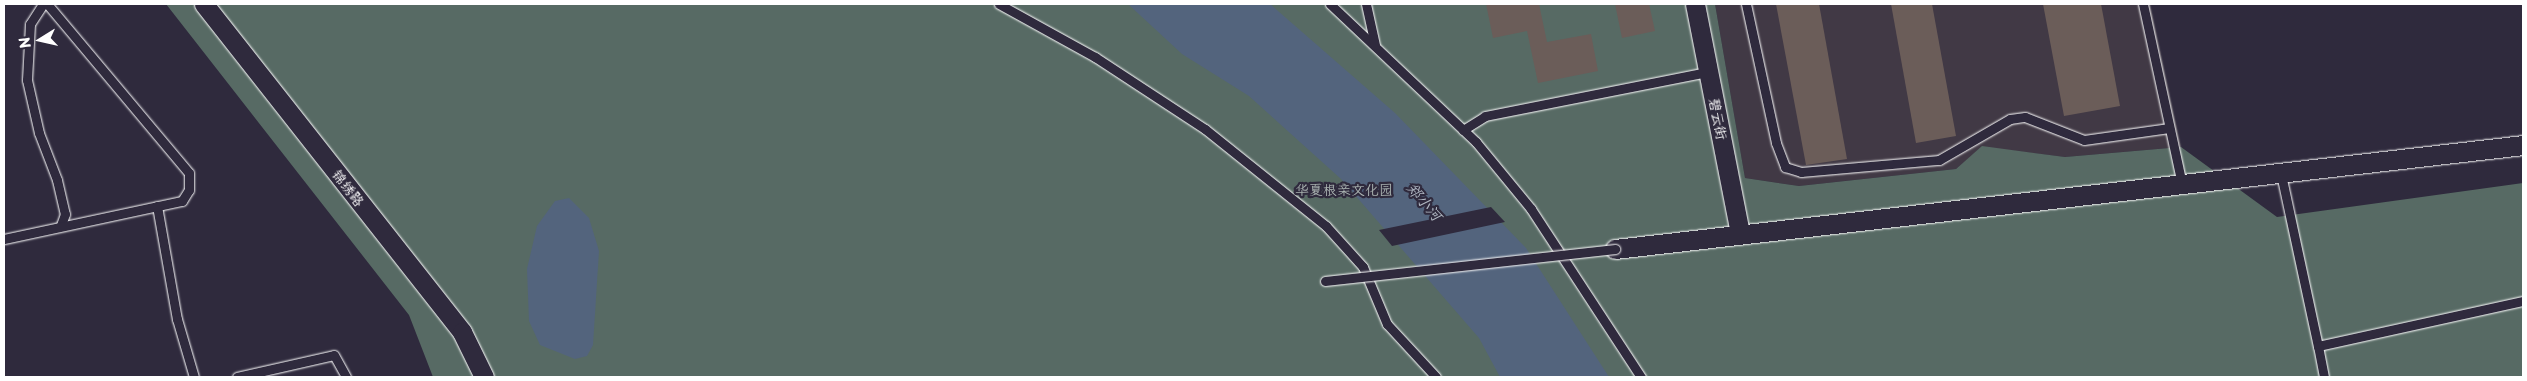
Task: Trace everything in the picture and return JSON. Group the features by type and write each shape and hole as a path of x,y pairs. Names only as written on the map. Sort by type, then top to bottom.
{"street":[{"name":"锦绣路","path":"204,4 462,332 484,377"},
{"name":"碧云街","path":"1695,4 1740,234"},
{"path":"1615,249 2523,145"}],"lane":[{"path":"42,4 29,32 27,80 39,133 57,180 65,214 61,225"},
{"path":"4,239 61,225 182,201 189,190 188,173 47,4"},
{"path":"999,4 1095,57 1205,129 1326,226 1363,267 1387,324 1436,377"},
{"path":"1330,4 1463,130 1531,210 1641,377"},
{"path":"1366,4 1375,45"},
{"path":"1746,4 1776,144 1785,167 1801,172 1939,160 2010,119 2025,117 2084,140 2169,128"},
{"path":"2143,4 2182,185"},
{"path":"1463,130 1485,116 1708,72"},
{"path":"2281,174 2324,377"},
{"path":"158,206 177,319 194,377"},
{"path":"1325,282 1615,249"},
{"path":"2318,346 2523,301"},
{"path":"237,377 334,355 346,377"}],"shaded area":[{"path":"1715,4 2150,4 2181,147 2065,157 1982,147 1956,169 1799,186 1745,178"}],"green space":[{"name":"华夏根亲文化园","path":"166,4 1715,4 1745,178 1799,186 1956,169 1982,146 2065,157 2181,147 2277,217 2523,183 2523,377 433,377 409,315"}],"water":[{"name":"郑小河","path":"1128,4 1270,4 1395,113 1526,248 1609,377 1500,377 1479,338 1341,179 1249,96 1182,54"},
{"path":"569,198 589,218 599,251 593,345 587,356 575,359 540,345 529,321 527,269 537,226 555,201"}],"pier":[{"path":"1491,207 1505,222 1392,246 1379,230"}],"building":[{"path":"1486,4 1539,4 1547,42 1591,34 1598,71 1538,83 1527,31 1493,38"},
{"path":"1615,4 1649,4 1655,31 1622,38"},
{"path":"1776,4 1819,4 1847,159 1806,165"},
{"path":"1891,4 1932,4 1956,136 1916,143"},
{"path":"2043,4 2101,4 2120,106 2064,116"}]}
